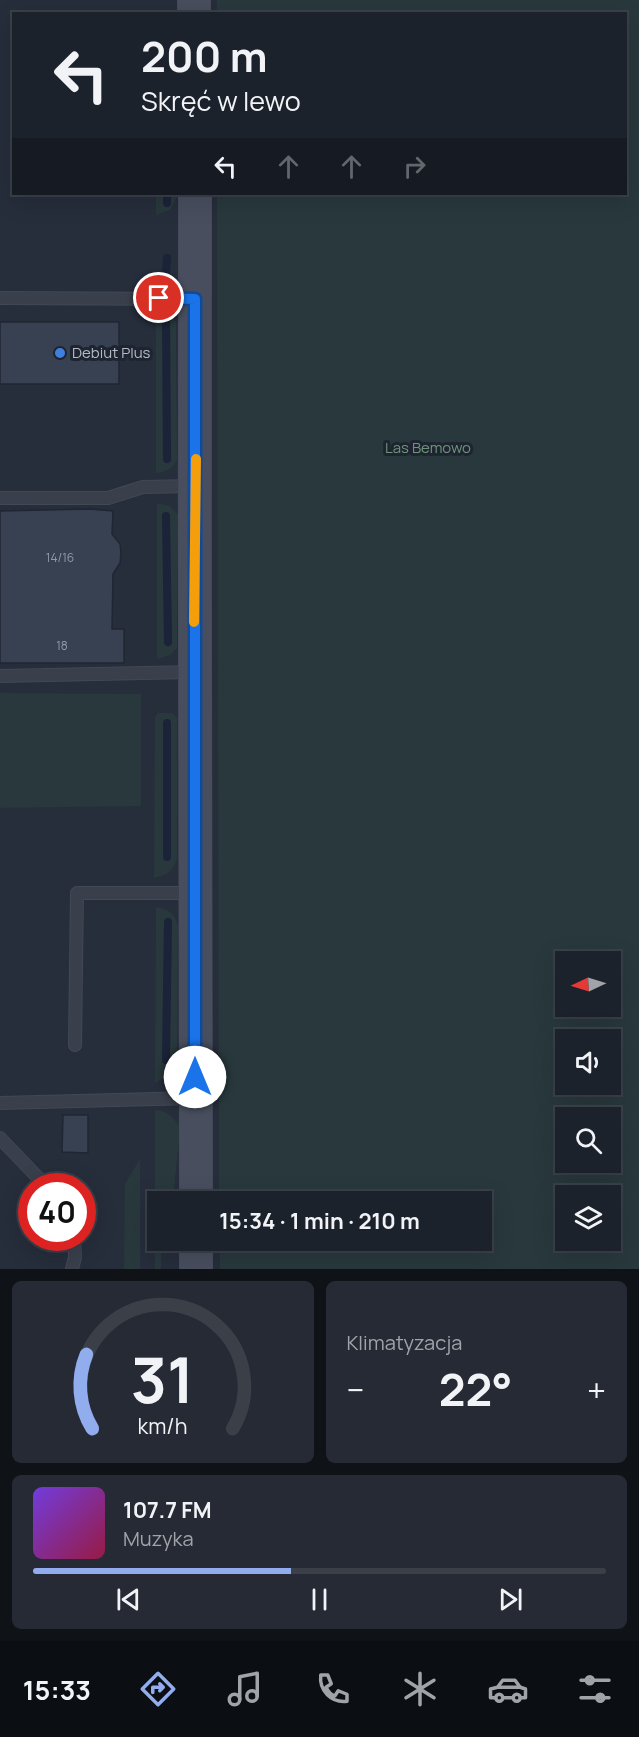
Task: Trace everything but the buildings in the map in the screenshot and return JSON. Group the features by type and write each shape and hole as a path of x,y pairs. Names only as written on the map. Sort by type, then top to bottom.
{"street":[{"path":"195,195 196,1191"},
{"path":"196,1251 196,1269"}],"lane":[{"path":"0,298 195,299"},
{"path":"0,498 108,498 143,487 196,486"},
{"path":"0,676 194,672"},
{"path":"75,1045 77,893 195,892"},
{"path":"0,1103 195,1098"},
{"path":"0,1138 34,1173"},
{"path":"72,1269 75,1251"}],"green space":[{"name":"Las Bemowo","path":"217,0 639,0 639,1269 220,1269 220,1251 492,1251 492,1191 219,1191 217,195 627,195 627,12 217,12"},
{"path":"156,195 178,195 170,210 156,215"},
{"path":"156,306 169,311 176,323 177,460 169,470 156,473"},
{"path":"157,503 170,506 178,515 177,648 170,655 157,659"},
{"path":"0,693 141,694 141,806 0,808"},
{"path":"158,713 173,713 177,718 177,858 169,872 154,878 155,717"},
{"path":"156,907 170,912 178,926 177,1061 174,1072 155,1083"},
{"path":"155,1110 170,1115 180,1128 174,1191 155,1191"},
{"path":"140,1159 140,1269 124,1269 125,1184"},
{"path":"155,1251 161,1251 161,1269 155,1269"}],"waterway":[{"path":"167,195 167,203"},
{"path":"166,272 167,258"},
{"path":"166,314 167,459"},
{"path":"166,516 168,642"},
{"path":"167,723 167,857"},
{"path":"166,1060 168,922"}],"slow traffic":[{"path":"194,622 196,459"}],"place":[{"name":"Debiut Plus","path":"60,353"}],"route":[{"path":"159,298 195,299 195,1077"}]}
